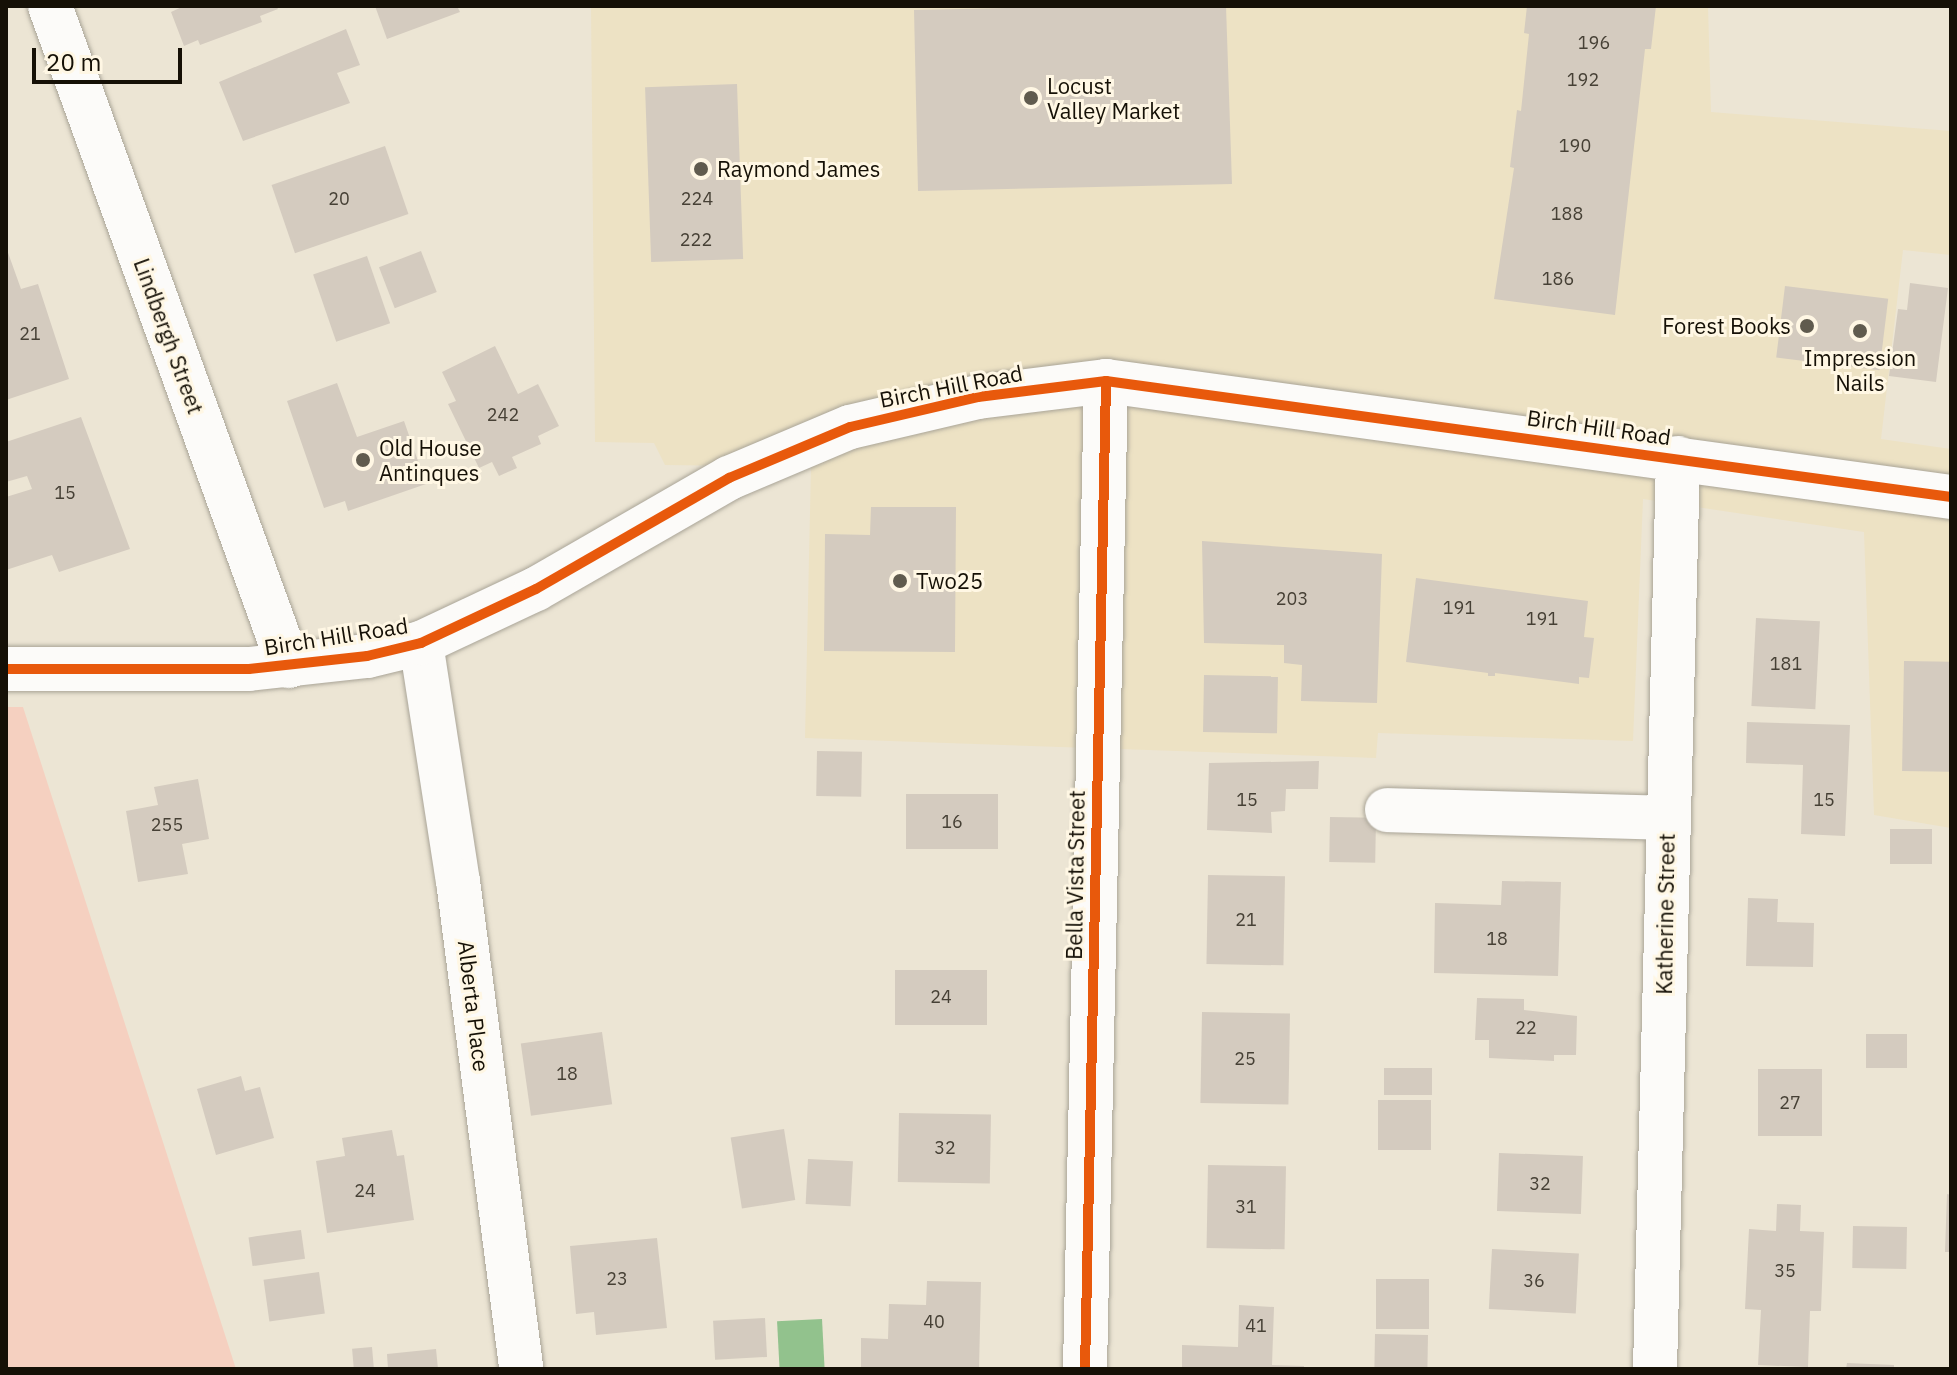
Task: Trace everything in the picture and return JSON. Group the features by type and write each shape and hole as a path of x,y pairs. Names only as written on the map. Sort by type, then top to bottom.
{"street":[{"name":"Lindbergh Street","path":"50,6 289,666"},
{"name":"Birch Hill Road","path":"6,669 218,671 367,656 421,643 536,589 729,478 850,427 978,397 1106,381 1951,497"},
{"name":"Bella Vista Street","path":"1085,1369 1106,381"},
{"name":"Katherine Street","path":"1655,1369 1678,458"},
{"name":"Alberta Place","path":"421,643 458,881 521,1369"},
{"path":"1387,810 1668,818"}],"shaded area":[{"path":"591,6 1708,6 1711,112 1951,131 1951,255 1903,250 1881,439 1951,449 1951,828 1874,815 1864,532 1643,499 1633,741 1378,733 1376,758 805,738 811,467 665,465 654,443 595,442"},
{"path":"6,707 23,707 236,1369 6,1369"},
{"path":"822,1319 825,1369 780,1369 777,1321"}],"building":[{"path":"184,6 276,6 278,9 260,16 262,22 200,45 198,40 184,46 171,12"},
{"path":"375,6 457,6 460,12 387,39"},
{"name":"Locust Valley Market","path":"1226,6 1232,184 918,191 914,10"},
{"path":"1527,6 1656,6 1651,49 1645,49 1615,315 1494,299 1514,168 1510,167 1517,110 1521,111 1529,34 1524,33"},
{"path":"346,29 360,65 337,73 350,103 243,141 219,82"},
{"path":"737,84 743,259 651,262 645,87"},
{"path":"385,146 408,214 295,253 272,185"},
{"path":"6,247 21,289 38,284 69,379 6,400"},
{"path":"421,251 437,292 395,308 379,267"},
{"path":"367,256 390,323 336,342 313,275"},
{"path":"1910,283 1948,288 1936,382 1889,376 1898,309 1907,310"},
{"path":"1785,286 1888,299 1879,370 1776,357"},
{"path":"495,346 518,394 538,384 559,426 538,436 541,444 512,457 517,468 499,476 492,462 479,468 448,404 456,401 442,372"},
{"name":"Old House Antinques","path":"337,383 357,437 404,421 426,484 348,511 345,501 324,508 287,401"},
{"path":"81,417 130,549 59,572 52,555 6,570 6,497 32,489 27,476 6,482 6,442"},
{"path":"871,507 956,507 955,652 824,651 825,534 870,535"},
{"path":"1202,541 1382,554 1377,703 1301,701 1302,665 1284,663 1284,645 1204,643"},
{"path":"1416,578 1588,601 1584,637 1594,638 1589,678 1579,677 1579,684 1495,673 1495,676 1488,676 1488,673 1406,662"},
{"path":"1756,618 1820,621 1815,709 1751,706"},
{"path":"1904,661 1951,662 1949,772 1902,771"},
{"path":"1204,675 1278,676 1277,733 1203,732"},
{"path":"1747,722 1850,725 1845,836 1801,834 1803,765 1746,763"},
{"path":"817,751 862,752 861,797 816,796"},
{"path":"1319,761 1318,789 1286,789 1285,811 1271,812 1272,833 1207,830 1209,763"},
{"path":"198,779 209,839 182,844 188,874 138,882 126,811 158,805 154,787"},
{"path":"906,794 998,794 998,849 906,849"},
{"path":"1330,817 1376,818 1375,863 1329,862"},
{"path":"1890,829 1932,829 1932,864 1890,864"},
{"path":"1208,875 1285,876 1283,965 1206,964"},
{"path":"1502,881 1561,882 1558,976 1434,973 1435,903 1501,905"},
{"path":"1748,898 1778,899 1777,922 1814,923 1813,967 1746,966"},
{"path":"895,970 987,970 987,1025 895,1025"},
{"path":"1477,998 1524,999 1524,1010 1577,1016 1576,1055 1554,1055 1554,1061 1489,1058 1489,1040 1475,1040"},
{"path":"1202,1012 1290,1014 1288,1105 1200,1103"},
{"path":"602,1032 612,1104 531,1116 521,1043"},
{"path":"1866,1034 1907,1034 1907,1068 1866,1068"},
{"path":"1384,1068 1432,1068 1432,1095 1384,1095"},
{"path":"1758,1069 1822,1069 1822,1136 1758,1136"},
{"path":"241,1076 245,1091 260,1087 274,1138 216,1155 197,1089"},
{"path":"1378,1100 1431,1100 1431,1150 1378,1150"},
{"path":"899,1113 991,1115 990,1184 898,1182"},
{"path":"784,1129 795,1200 742,1209 731,1137"},
{"path":"392,1130 397,1156 404,1155 414,1220 327,1233 316,1161 345,1156 342,1138"},
{"path":"1499,1153 1583,1156 1581,1214 1497,1211"},
{"path":"808,1159 853,1161 851,1206 806,1204"},
{"path":"1208,1165 1286,1166 1285,1249 1207,1248"},
{"path":"1947,1194 1951,1195 1951,1252 1945,1252"},
{"path":"1777,1204 1801,1205 1800,1231 1824,1232 1821,1311 1810,1311 1808,1367 1758,1365 1761,1310 1745,1309 1749,1229 1776,1231"},
{"path":"1853,1226 1907,1227 1906,1269 1852,1268"},
{"path":"301,1230 305,1259 253,1266 249,1237"},
{"path":"657,1238 667,1328 596,1335 594,1312 576,1314 570,1246"},
{"path":"1492,1249 1579,1254 1576,1313 1489,1309"},
{"path":"319,1272 325,1314 269,1321 264,1280"},
{"path":"1376,1279 1429,1279 1429,1329 1376,1329"},
{"path":"927,1281 981,1282 979,1369 861,1369 861,1338 888,1339 889,1304 926,1305"},
{"path":"1239,1305 1274,1307 1272,1365 1304,1366 1304,1369 1182,1369 1182,1345 1238,1347"},
{"path":"765,1318 767,1357 715,1360 713,1321"},
{"path":"1375,1334 1428,1335 1427,1369 1374,1369"},
{"path":"372,1347 374,1369 354,1369 352,1349"},
{"path":"436,1349 438,1369 388,1369 387,1354"},
{"path":"1847,1363 1894,1365 1894,1369 1846,1369"}],"cycle path":[{"path":"6,669 249,669 367,656 421,643 536,589 729,478 850,427 978,397 1106,381 1951,497"},
{"path":"1085,1369 1106,381"}],"place":[{"name":"Locust Valley Market","path":"1031,98"},
{"name":"Raymond James","path":"701,169"},
{"name":"Forest Books","path":"1807,326"},
{"name":"Impression Nails","path":"1860,331"},
{"name":"Old House Antinques","path":"363,460"},
{"name":"Two25","path":"900,581"}]}
